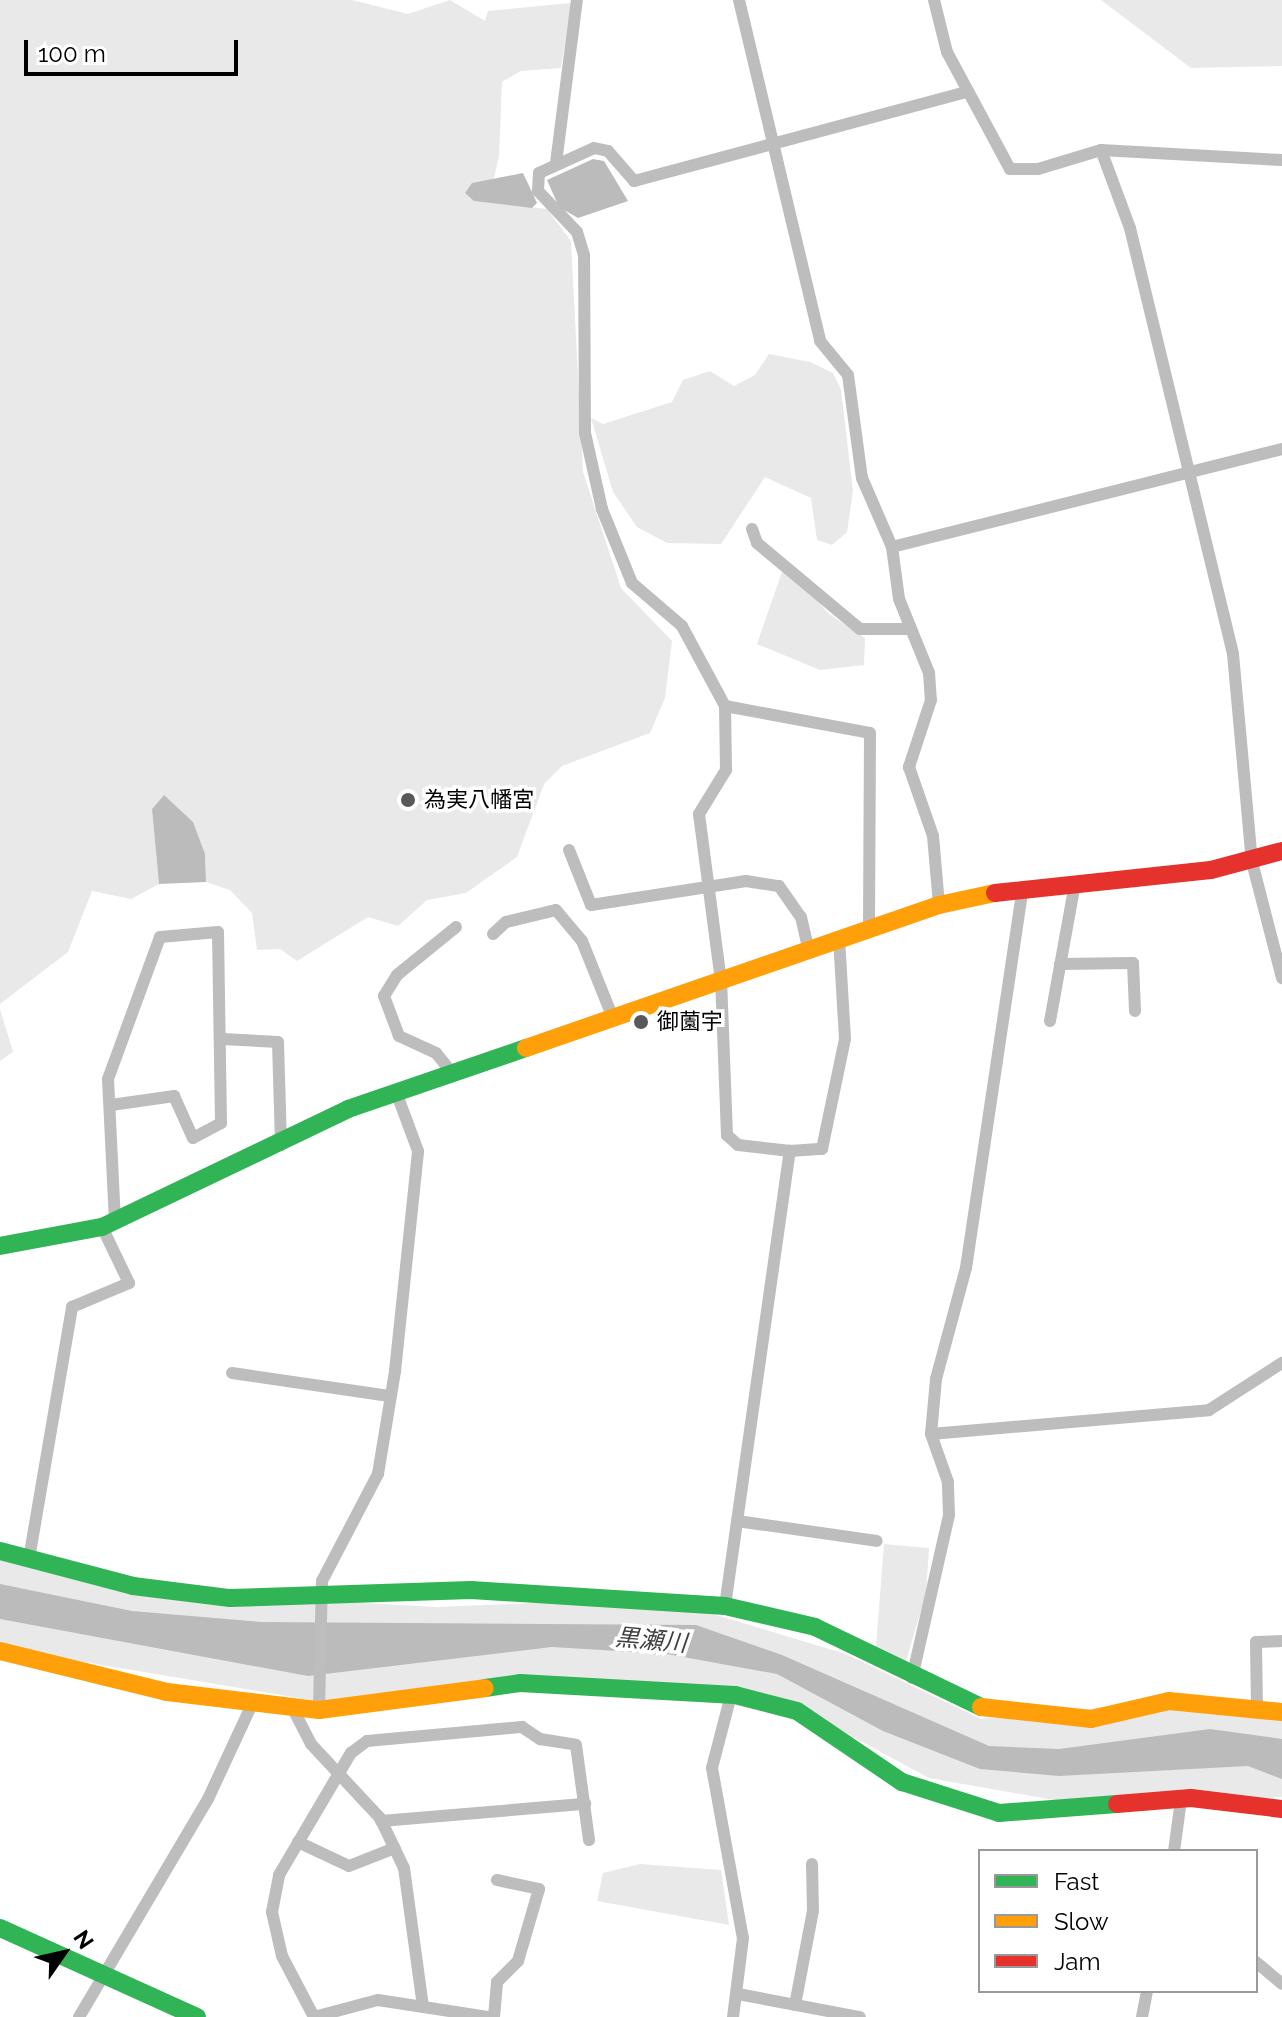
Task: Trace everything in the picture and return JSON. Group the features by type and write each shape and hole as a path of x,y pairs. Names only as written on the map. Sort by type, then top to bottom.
{"main road":[{"path":"0,1246 109,1225 396,1092 939,905 1023,887 1252,862 1282,851"},
{"path":"0,1551 133,1586 230,1598 322,1601 569,1592 725,1606 815,1627 955,1701 1015,1716 1091,1719 1169,1701 1282,1712"},
{"path":"0,1651 167,1692 292,1707 520,1683 731,1695 797,1711 902,1782 999,1813 1181,1800 1246,1800 1282,1809"},
{"path":"0,1928 197,2017"}],"street":[{"path":"556,163 577,0"},
{"path":"739,0 820,341 848,375 862,478 892,547 910,629 931,700 909,767 933,836 939,905"},
{"path":"934,0 967,92 1010,169 1038,169 1101,150 1282,160"},
{"path":"839,937 845,1039 822,1149 790,1151 730,1142 721,981 699,814 726,770 725,706 682,626 632,583 602,509 585,433 584,255 577,232 538,191 539,173 594,148 608,151 634,181 967,92"},
{"path":"1101,150 1130,228 1184,472 1233,654 1252,862 1282,978"},
{"path":"892,547 1282,449"},
{"path":"752,529 757,543 804,575 834,612 883,633 910,629"},
{"path":"725,706 870,733 869,927"},
{"path":"569,850 591,905 709,885 762,880 779,886 801,917 808,948"},
{"path":"1050,1021 1075,883"},
{"path":"912,1678 949,1515 948,1482 931,1434 936,1379 966,1268 1023,887"},
{"path":"493,934 506,922 556,910 582,941 613,1018"},
{"path":"453,1074 436,1053 399,1036 384,996 397,975 456,927"},
{"path":"29,1559 72,1307 129,1283 109,1225 111,1105 108,1079 160,937 218,932 223,1039 221,1123 193,1138 174,1096 111,1105"},
{"path":"1060,964 1133,963 1135,1011"},
{"path":"223,1039 278,1042 281,1145"},
{"path":"320,1705 322,1581 378,1474 389,1396 418,1151 396,1092"},
{"path":"725,1606 790,1151"},
{"path":"931,1434 1209,1410 1282,1363"},
{"path":"232,1373 389,1396"},
{"path":"737,1521 877,1541"},
{"path":"1257,1708 1256,1642 1282,1641"},
{"path":"731,1695 712,1768 743,1938 733,2017"},
{"path":"79,2017 99,1972 208,1799 253,1702"},
{"path":"292,1707 311,1744 381,1821 404,1868 423,2007"},
{"path":"497,1880 539,1889 518,1961 497,1982 491,2017 378,2000 314,2017 282,1956 272,1912 279,1875 339,1773 367,1741 522,1727 540,1739 576,1745 589,1840"},
{"path":"1174,1849 1181,1800"},
{"path":"381,1821 585,1804"},
{"path":"298,1842 349,1866 395,1848"},
{"path":"795,2005 813,1911 812,1864"},
{"path":"1258,1964 1282,1984"},
{"path":"1142,2017 1147,1993"},
{"path":"738,1994 860,2017"}],"shaded area":[{"path":"0,0 352,0 408,14 450,0 485,21 488,11 571,3 561,68 521,71 502,82 499,156 493,182 483,181 474,201 547,209 571,241 583,472 621,588 672,641 665,698 650,733 562,766 544,784 517,857 466,893 427,900 398,926 368,917 297,961 280,949 257,950 252,913 230,890 206,882 205,854 164,795 152,809 159,884 131,899 92,891 68,952 0,1004"},
{"path":"1101,0 1282,0 1282,66 1191,68"},
{"path":"769,354 810,362 833,373 841,390 853,491 847,532 832,545 817,540 811,498 765,477 721,544 667,543 637,527 613,492 591,418 603,424 672,402 683,380 710,371 734,386 755,375"},
{"path":"782,572 793,573 829,614 865,638 864,665 820,670 757,644"},
{"path":"0,1009 13,1052 0,1061"},
{"path":"884,1544 929,1548 926,1594 905,1664 876,1647"},
{"path":"0,1552 197,1594 436,1607 660,1598 846,1654 981,1719 1169,1701 1282,1716 1282,1797 1099,1808 929,1778 796,1706 520,1683 329,1703 0,1648"},
{"path":"640,1864 721,1870 729,1925 597,1901 603,1873"}],"water":[{"path":"593,159 604,161 628,201 578,218 559,207 547,180"},
{"path":"523,173 537,203 532,208 474,201 465,193 472,183"},
{"path":"164,795 193,822 205,854 206,882 159,884 152,809"},
{"name":"黒瀬川","path":"0,1584 132,1611 261,1622 696,1625 782,1655 989,1746 1059,1749 1210,1729 1282,1739 1282,1779 1248,1766 1059,1776 980,1769 883,1731 777,1674 667,1654 552,1647 308,1676 0,1619"}],"traffic: fast":[{"path":"0,1246 102,1227 348,1109 526,1048"},
{"path":"0,1551 133,1586 230,1598 471,1590 725,1606 815,1627 981,1707"},
{"path":"485,1688 520,1683 735,1695 797,1711 902,1782 999,1813 1117,1804"},
{"path":"0,1928 197,2017"}],"traffic: slow":[{"path":"526,1048 939,905 995,893"},
{"path":"0,1651 167,1692 319,1710 485,1688"},
{"path":"981,1707 1091,1719 1169,1701 1282,1712"}],"traffic: jam":[{"path":"995,893 1211,870 1282,851"},
{"path":"1117,1804 1191,1798 1282,1809"}],"place":[{"name":"為実八幡宮","path":"408,800"},
{"name":"御薗宇","path":"641,1022"}]}
